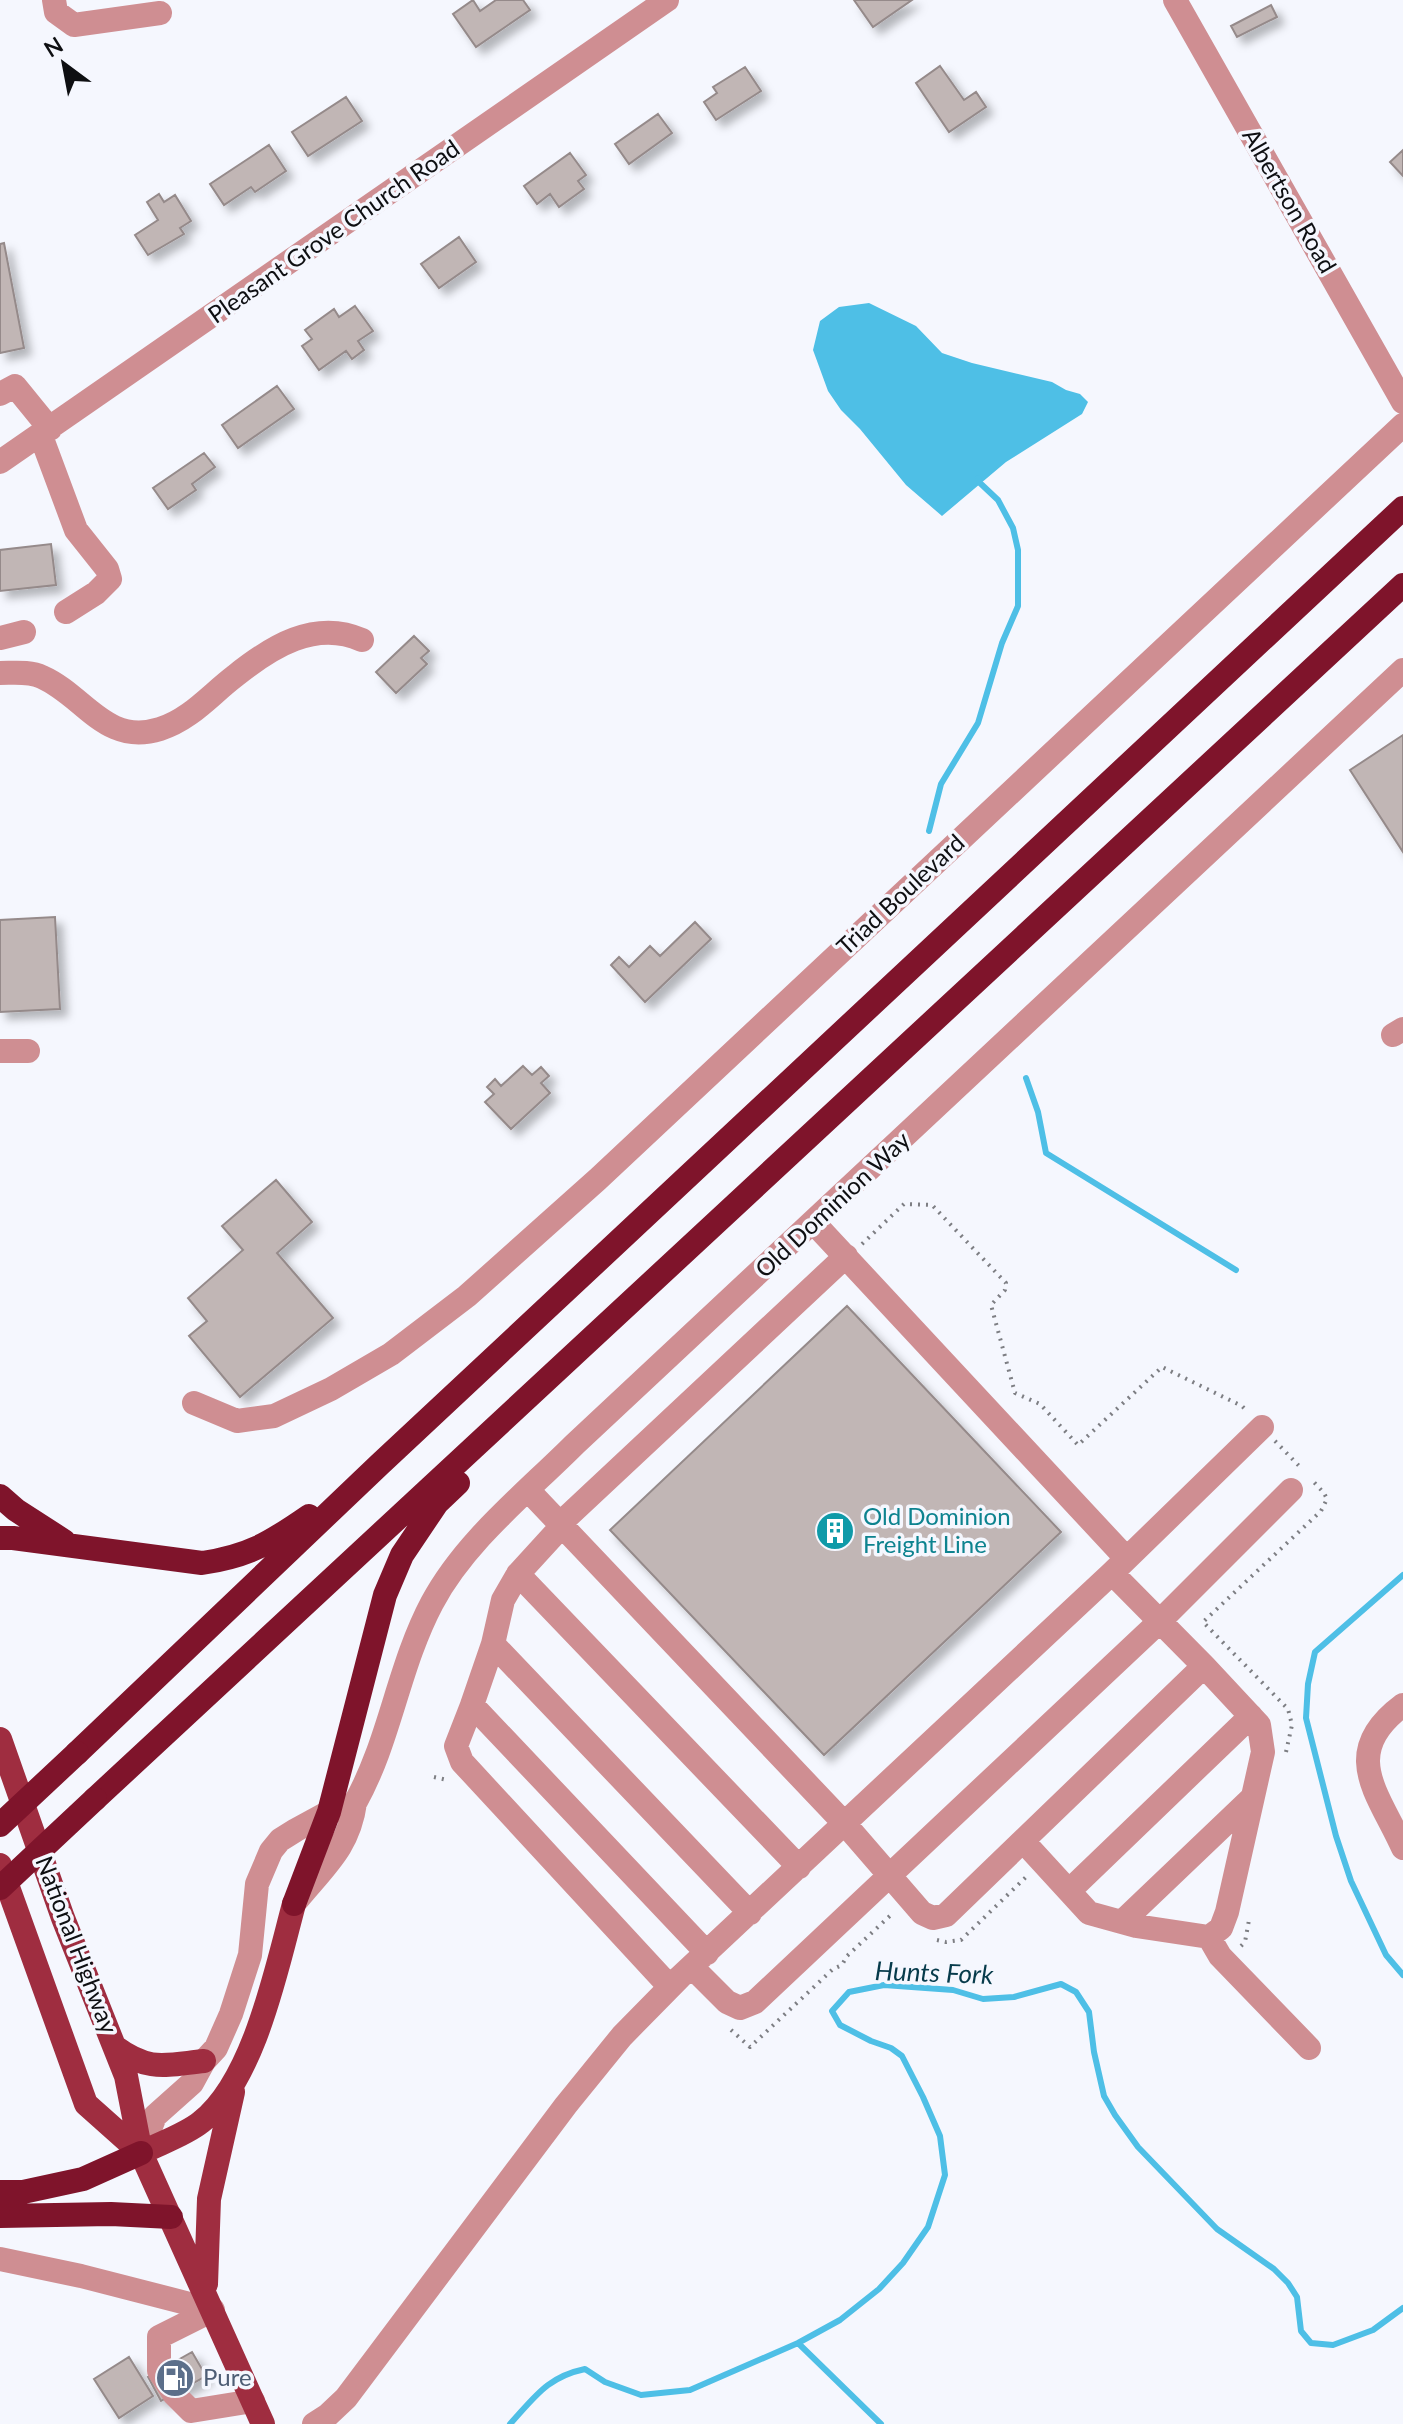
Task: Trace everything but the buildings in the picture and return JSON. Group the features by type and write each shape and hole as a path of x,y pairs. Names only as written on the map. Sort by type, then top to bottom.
{"highway":[{"path":"0,1825 379,1465 1403,508"},
{"path":"0,1888 1403,585"},
{"path":"294,1904 329,1812 385,1595 402,1555 437,1503 485,1457 607,1323"},
{"path":"0,1538 188,1562 231,1559 273,1541 379,1465"},
{"path":"0,1496 16,1510 73,1546"},
{"path":"0,2192 23,2192 83,2179 141,2153"},
{"path":"0,2216 111,2214 171,2217"}],"main road":[{"name":"National Highway","path":"0,1739 63,1918 126,2076 141,2153 263,2424"},
{"name":"National Highway","path":"0,1865 86,2104 141,2153"},
{"path":"141,2153 201,2122 219,2103 237,2076 265,2014 294,1904"},
{"path":"115,2047 133,2060 159,2066 204,2061"},
{"path":"209,2302 206,2235 209,2199 219,2144 237,2076"}],"street":[{"path":"54,0 56,12 74,25 160,13"},
{"name":"Pleasant Grove Church Road","path":"0,462 667,0"},
{"name":"Albertson Road","path":"1175,0 1403,402"},
{"path":"0,394 15,386 45,432 76,530 107,569 110,579 96,593 66,612"},
{"name":"Triad Boulevard","path":"194,1403 237,1421 274,1416 331,1389 391,1354 467,1296 598,1179 1403,425"},
{"path":"0,673 41,676 110,726 131,732 157,730 185,719 235,675 300,635 331,631 362,640"},
{"path":"0,638 24,632"},
{"name":"Old Dominion Way","path":"294,1904 345,1842 352,1825 355,1803 368,1779 412,1648 433,1602 454,1569 482,1536 1403,670"},
{"path":"0,1051 28,1051"},
{"path":"814,1223 1000,1425 1119,1566 1159,1622 1259,1725 1263,1752 1227,1912 1221,1928 1209,1937 1184,1935 1089,1913 1023,1841"},
{"path":"670,1987 462,1762 456,1746 493,1644 503,1600 518,1574 566,1518 846,1256"},
{"path":"314,2424 346,2398 566,2105 622,2036 670,1987 1119,1566 1262,1427"},
{"path":"528,1490 845,1824 922,1913 933,1918 946,1915 1204,1666"},
{"path":"472,1705 700,1960 727,2002 740,2008 755,2002 1159,1622 1291,1490"},
{"path":"518,1574 799,1867"},
{"path":"493,1644 750,1913"},
{"path":"1403,1705 1374,1736 1368,1752 1373,1792 1403,1848"},
{"path":"1069,1891 1251,1716"},
{"path":"1122,1922 1252,1798"},
{"path":"141,2153 155,2116 192,2083 204,2061 216,2048 231,2014 250,1955 257,1884 262,1867 280,1840 329,1812 355,1803"},
{"path":"1209,1937 1220,1956 1309,2048"},
{"path":"0,2259 209,2302"},
{"path":"209,2302 159,2337 159,2371 174,2394 191,2411 253,2401"}],"water":[{"path":"869,303 916,326 942,353 1052,382 1080,394 1088,402 1082,414 1006,462 942,516 906,485 841,410 828,391 813,350 820,321 839,307"}],"waterway":[{"path":"929,831 941,784 978,723 1002,643 1018,606 1018,550 1013,528 998,500 978,478"},
{"path":"1026,1078 1038,1112 1046,1153 1236,1270"},
{"path":"1403,1575 1315,1652 1308,1684 1306,1718 1336,1836 1351,1881 1386,1955 1403,1975"},
{"name":"Hunts Fork","path":"510,2424 551,2383 585,2369 605,2382 641,2395 690,2390 798,2343 840,2320 879,2289 903,2263 928,2227 945,2175 940,2136 902,2056 840,2025 832,2011 849,1992 884,1985 953,1990 983,1999 1014,1997 1061,1984 1076,1992 1089,2012 1104,2096 1115,2115 1138,2147 1217,2229 1274,2269 1288,2283 1297,2297 1301,2331 1311,2343 1333,2345 1373,2330 1403,2308"},
{"path":"798,2343 881,2424"}],"place":[{"name":"Old Dominion Freight Line","path":"835,1531"},
{"name":"Pure","path":"175,2378"}]}
